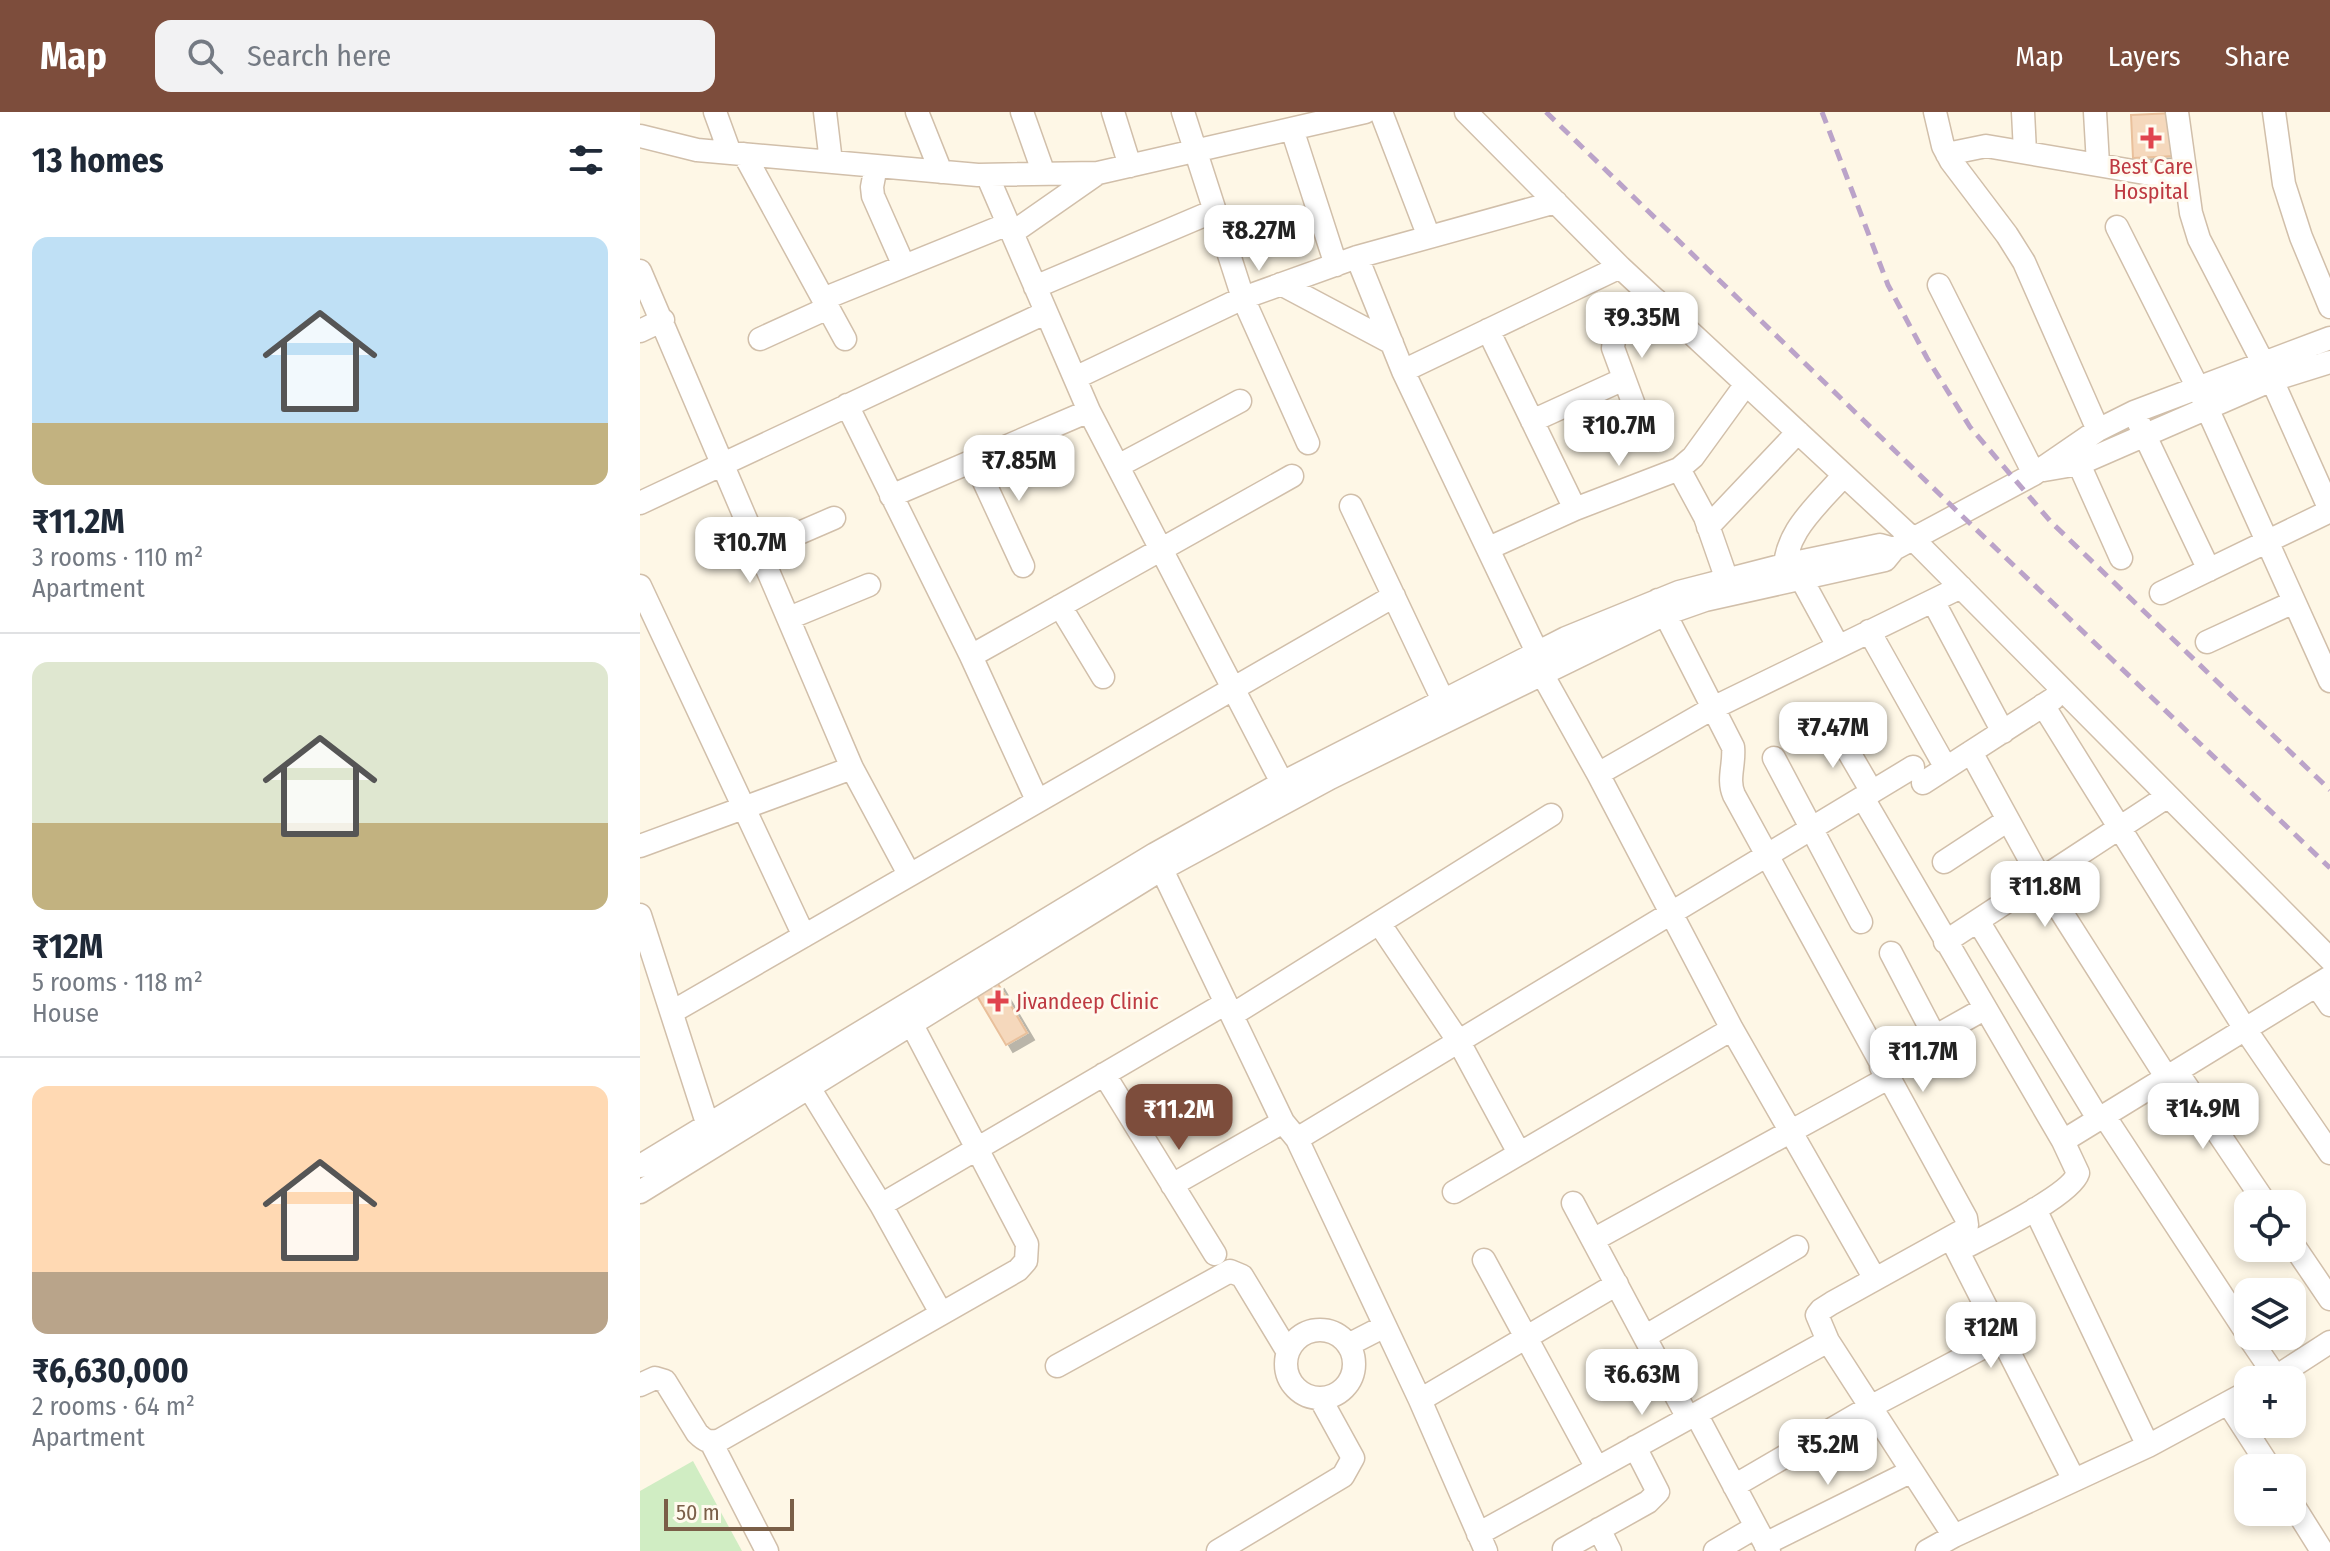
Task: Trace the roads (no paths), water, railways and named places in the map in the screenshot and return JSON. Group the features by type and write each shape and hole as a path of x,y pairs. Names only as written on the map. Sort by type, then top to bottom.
{"street":[{"path":"715,112 845,339"},
{"path":"825,112 831,162"},
{"path":"917,112 941,172"},
{"path":"1022,112 1044,174"},
{"path":"1113,112 1130,166"},
{"path":"1183,112 1243,298 1308,443"},
{"path":"640,136 697,150 941,172 987,175 1098,173 1365,112"},
{"path":"1381,112 1429,237"},
{"path":"1466,112 1620,267 1844,475 1903,544 1961,587 2330,959"},
{"path":"1935,112 1947,154 2024,262 2098,430"},
{"path":"2023,112 2025,152"},
{"path":"2095,112 2098,164"},
{"path":"2161,593 2266,542 2328,499 2268,371 2199,239 2191,213 2177,112"},
{"path":"2274,112 2284,184 2301,237 2330,307"},
{"path":"1292,129 1347,261 1392,343 1489,548 1537,660 1732,1029 1875,1279"},
{"path":"1947,154 1986,146 2186,180"},
{"path":"876,166 873,196 904,266"},
{"path":"760,339 825,303 904,266 1010,228 1098,173"},
{"path":"987,175 1089,411 1286,791"},
{"path":"1075,378 1243,298 1281,284 1347,261 1556,202"},
{"path":"1035,287 1214,211"},
{"path":"2117,227 2202,398 2330,681"},
{"path":"1403,371 1620,267"},
{"path":"640,271 852,768 909,874"},
{"path":"1281,284 1392,343"},
{"path":"1939,285 2037,472"},
{"path":"1641,424 1613,348 1614,337 1617,331 1656,300"},
{"path":"640,503 1045,313"},
{"path":"640,331 663,320"},
{"path":"1488,330 1575,509"},
{"path":"640,1192 713,1133 1158,861 1537,660 1662,607 1705,600 1790,576 1880,545 1903,544 2037,472 2144,434 2202,398 2268,371 2330,338"},
{"path":"2268,371 2330,362"},
{"path":"1532,421 1624,379"},
{"path":"1489,548 1575,509 1679,469 1693,457 1746,384"},
{"path":"2075,456 2098,430 2134,412 2202,398"},
{"path":"1118,466 1240,401"},
{"path":"847,405 971,656 1037,800"},
{"path":"891,496 1089,411"},
{"path":"2134,412 2209,570"},
{"path":"1708,527 1798,432"},
{"path":"2075,456 2121,558"},
{"path":"974,460 1023,566"},
{"path":"1679,469 1708,527 1727,580"},
{"path":"1838,646 1790,576 1786,550 1795,530 1844,475"},
{"path":"971,656 1292,476"},
{"path":"1351,506 1448,709"},
{"path":"760,550 834,518"},
{"path":"1662,607 1679,592 1727,580 1790,576"},
{"path":"789,618 869,585"},
{"path":"640,586 804,936"},
{"path":"1598,774 1713,708 1961,587"},
{"path":"672,1012 1394,596"},
{"path":"1933,601 2003,732"},
{"path":"2207,642 2294,602"},
{"path":"1060,606 1103,677"},
{"path":"1662,607 1733,747 1735,758 1731,788 1966,1218 1964,1230 1954,1244"},
{"path":"1869,631 1946,768"},
{"path":"1172,1185 1290,1131 1459,1042 1868,795 1918,775 1946,768 2065,691"},
{"path":"2043,705 2245,1029 2330,1153"},
{"path":"1833,725 1945,942 2076,1164 2077,1178 2074,1183 2035,1209 1875,1279 1817,1315 1828,1341 1954,1536"},
{"path":"1971,752 2041,880 2172,1075 2256,1190"},
{"path":"1774,758 1861,922"},
{"path":"640,846 852,768"},
{"path":"1945,942 2168,796"},
{"path":"881,1205 1104,1074 1229,1009 1379,923 1551,815"},
{"path":"1944,862 2008,820"},
{"path":"1158,861 1385,1326 1482,1543 1597,1468 1828,1341"},
{"path":"640,915 713,1133"},
{"path":"1978,921 2102,1118 2234,1315"},
{"path":"1379,923 1459,1042 1519,1153"},
{"path":"1891,953 1935,1037"},
{"path":"642,1161 713,1133 808,1086 911,1023 1006,954"},
{"path":"2063,1141 2323,982 2330,1005"},
{"path":"1593,1240 1789,1132 1935,1037 1984,1009"},
{"path":"640,1385 655,1378 665,1381 697,1433 704,1440 720,1440 1018,1270 1026,1261 1027,1244 911,1023"},
{"path":"1454,1192 1732,1029"},
{"path":"1104,1074 1215,1254"},
{"path":"808,1086 881,1205 941,1313"},
{"path":"1573,1203 1763,1540"},
{"path":"2035,1209 2148,1446"},
{"path":"1954,1244 2074,1480"},
{"path":"1646,1336 1797,1247"},
{"path":"1484,1260 1597,1468"},
{"path":"2305,1262 2330,1299"},
{"path":"1057,1366 1230,1271 1242,1276 1288,1352"},
{"path":"1420,1400 1617,1284"},
{"path":"1348,1345 1385,1326"},
{"path":"1321,1330 1341,1337 1353,1354 1352,1375 1340,1392 1320,1398 1302,1393 1289,1380 1286,1371 1288,1352 1301,1336 1321,1330"},
{"path":"1734,1486 1870,1407 2001,1338"},
{"path":"2293,1366 2330,1342"},
{"path":"1218,1551 1343,1476 1350,1466 1353,1458 1349,1448 1320,1398"},
{"path":"1927,1551 2148,1446 2234,1400"},
{"path":"711,1442 767,1551"},
{"path":"1564,1549 1648,1502 1658,1492 1635,1447"},
{"path":"1715,1551 1763,1540 1912,1471"},
{"path":"2305,1526 2319,1550"},
{"path":"1599,1529 1610,1551"}],"railway":[{"path":"1546,112 2330,868"},
{"path":"1822,112 1888,285 1927,358 1970,427 2051,522 2330,790"}],"place":[{"name":"Best Care Hospital","path":"2151,138"},
{"name":"Jivandeep Clinic","path":"998,1001"}]}
